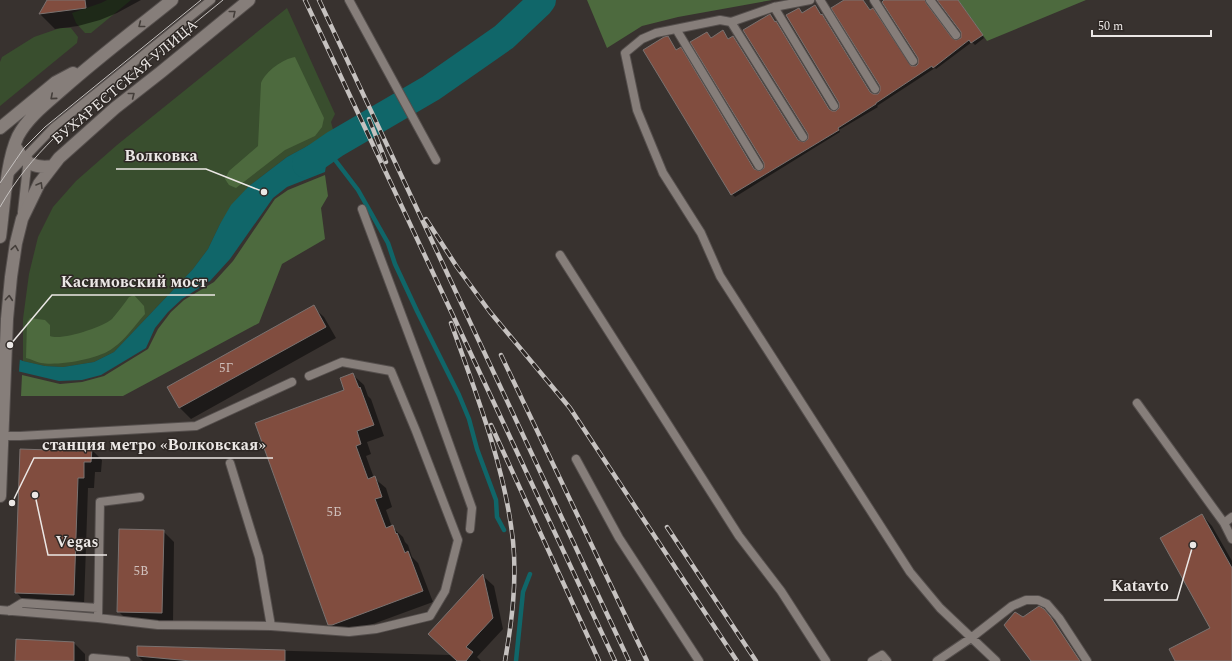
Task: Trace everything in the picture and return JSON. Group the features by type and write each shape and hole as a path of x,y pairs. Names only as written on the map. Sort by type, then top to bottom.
{"main road":[{"path":"0,237 1,219 12,152 18,136 29,121 46,104 94,62 172,0"},
{"name":"БУХАРЕСТСКАЯ УЛИЦА","path":"0,496 7,319 16,243 22,219 40,184 59,158 115,108 249,0"},
{"path":"0,128 56,82 94,62"},
{"path":"15,146 26,158 37,166 53,166"},
{"path":"1,219 22,219"}],"lane":[{"path":"8,175 26,158 54,127 211,0"},
{"path":"349,0 436,160"},
{"path":"810,0 774,7 731,22 720,20 656,33 642,38 625,53 637,110 663,173 701,233 720,276 910,572 940,608 996,661"},
{"path":"820,0 875,89"},
{"path":"874,0 914,61"},
{"path":"930,0 956,35"},
{"path":"774,7 834,106"},
{"path":"731,22 803,137"},
{"path":"676,29 759,166"},
{"path":"22,219 26,158"},
{"path":"362,209 472,508 470,529"},
{"path":"560,255 739,536 781,591 826,661"},
{"path":"0,610 98,618 158,625 271,626 349,632 376,629 430,616 445,591 458,540 391,371 342,362 309,376"},
{"path":"2,436 27,436 196,426 292,382"},
{"path":"1137,403 1224,523 1232,539"},
{"path":"576,459 619,538 699,661"},
{"path":"230,463 259,557 271,626"},
{"path":"98,618 100,502 140,497"},
{"path":"1224,523 1232,517"},
{"path":"937,661 971,638 1012,606 1026,600 1038,600 1047,604 1059,618 1087,661"},
{"path":"9,611 22,603 98,608"},
{"path":"872,661 882,655 887,661"},
{"path":"93,661 93,658 126,661"}],"green space":[{"path":"107,0 131,0 91,33 85,33 76,23 72,13"},
{"path":"587,0 772,0 678,17 642,26 607,48"},
{"path":"958,0 1086,0 987,41"},
{"path":"287,8 335,114 331,122 335,137 311,144 287,157 249,186 220,224 208,249 193,269 114,352 94,362 63,367 45,366 23,361 23,319 29,274 38,237 53,207 76,181 117,145"},
{"path":"60,28 71,28 78,37 77,43 0,106 0,62 2,57 34,37"},
{"path":"295,57 324,118 322,127 315,136 285,150 236,188 229,185 225,179 229,171 258,146 261,83 263,79 275,66 285,60"},
{"path":"325,175 328,196 321,208 325,239 282,264 259,323 123,396 21,396 22,375 60,384 82,382 104,376 148,349 158,329 171,312 184,300 214,282 233,261 275,199 288,190"},
{"path":"134,295 144,306 145,314 122,340 107,352 78,361 48,364 26,358 27,322 30,318 45,320 50,325 50,336 63,337 100,326 107,322 112,319 129,297"}],"water":[{"path":"335,137 340,148 327,160 325,172 287,187 273,198 230,259 210,281 182,299 168,312 155,328 146,348 101,375 82,380 59,381 0,367 0,351 23,361 45,366 63,367 94,362 114,352 193,269 208,249 231,205 249,186 287,157 311,144"}],"pier":[{"path":"0,349 20,357 19,372 0,367"}],"building":[{"path":"47,0 85,0 86,8 39,14"},
{"path":"844,0 863,0 870,10 873,8 911,66 916,66 918,64 918,58 882,2 884,0 925,0 952,38 956,40 961,38 961,32 937,0 958,0 983,35 971,43 969,40 933,68 932,66 838,128 839,130 731,195 643,50 668,36 676,50 681,47 754,169 760,171 764,168 764,163 690,42 707,32 711,38 723,30 728,39 733,36 798,140 804,142 808,139 808,134 743,30 770,14 775,22 776,21 829,109 836,111 839,108 839,103 786,15 799,8 802,13 815,5 870,92 873,94 878,94 880,91 880,86 831,8"},
{"path":"314,305 326,327 179,408 167,387"},
{"path":"353,373 359,388 360,387 374,425 357,431 361,444 356,446 368,479 375,476 382,497 375,499 386,528 393,525 405,553 408,551 423,591 332,625 328,625 255,423 344,390 340,378"},
{"path":"79,448 92,448 91,462 84,462 84,478 78,478 74,595 15,593 20,449 79,451"},
{"path":"1202,514 1232,568 1232,661 1175,661 1169,649 1210,628 1160,538"},
{"path":"119,529 164,530 162,613 117,612"},
{"path":"483,574 493,618 466,647 473,652 466,661 457,661 428,634"},
{"path":"1039,606 1050,616 1080,661 1031,661 1004,625 1015,612 1023,617"},
{"path":"16,639 74,642 74,661 15,661"},
{"path":"137,646 285,650 285,661 191,661 137,656"}],"waterway":[{"path":"306,164 335,144 431,88 504,37 542,0"},
{"path":"329,152 358,190 388,243 395,264 459,395 469,419 477,449 496,500 497,517 504,530"},
{"path":"516,661 523,592 530,574"}],"tram line":[{"path":"0,183 24,148 45,127 201,0"},
{"path":"0,207 12,187 25,170 55,137 223,0"}],"railway":[{"path":"305,0 615,661"},
{"path":"319,0 629,661"},
{"path":"369,119 386,162"},
{"path":"426,219 457,267 490,312 570,408 737,661"},
{"path":"451,323 488,430 509,513 513,541 514,586 512,616 505,661"},
{"path":"501,355 647,661"},
{"path":"491,425 599,661"},
{"path":"667,527 756,661"}],"place":[{"name":"Волковка","path":"264,192"},
{"name":"Касимовский мост","path":"10,345"},
{"name":"Vegas","path":"35,495"},
{"name":"станция метро «Волковская»","path":"12,503"},
{"name":"Katavto","path":"1193,545"}]}
